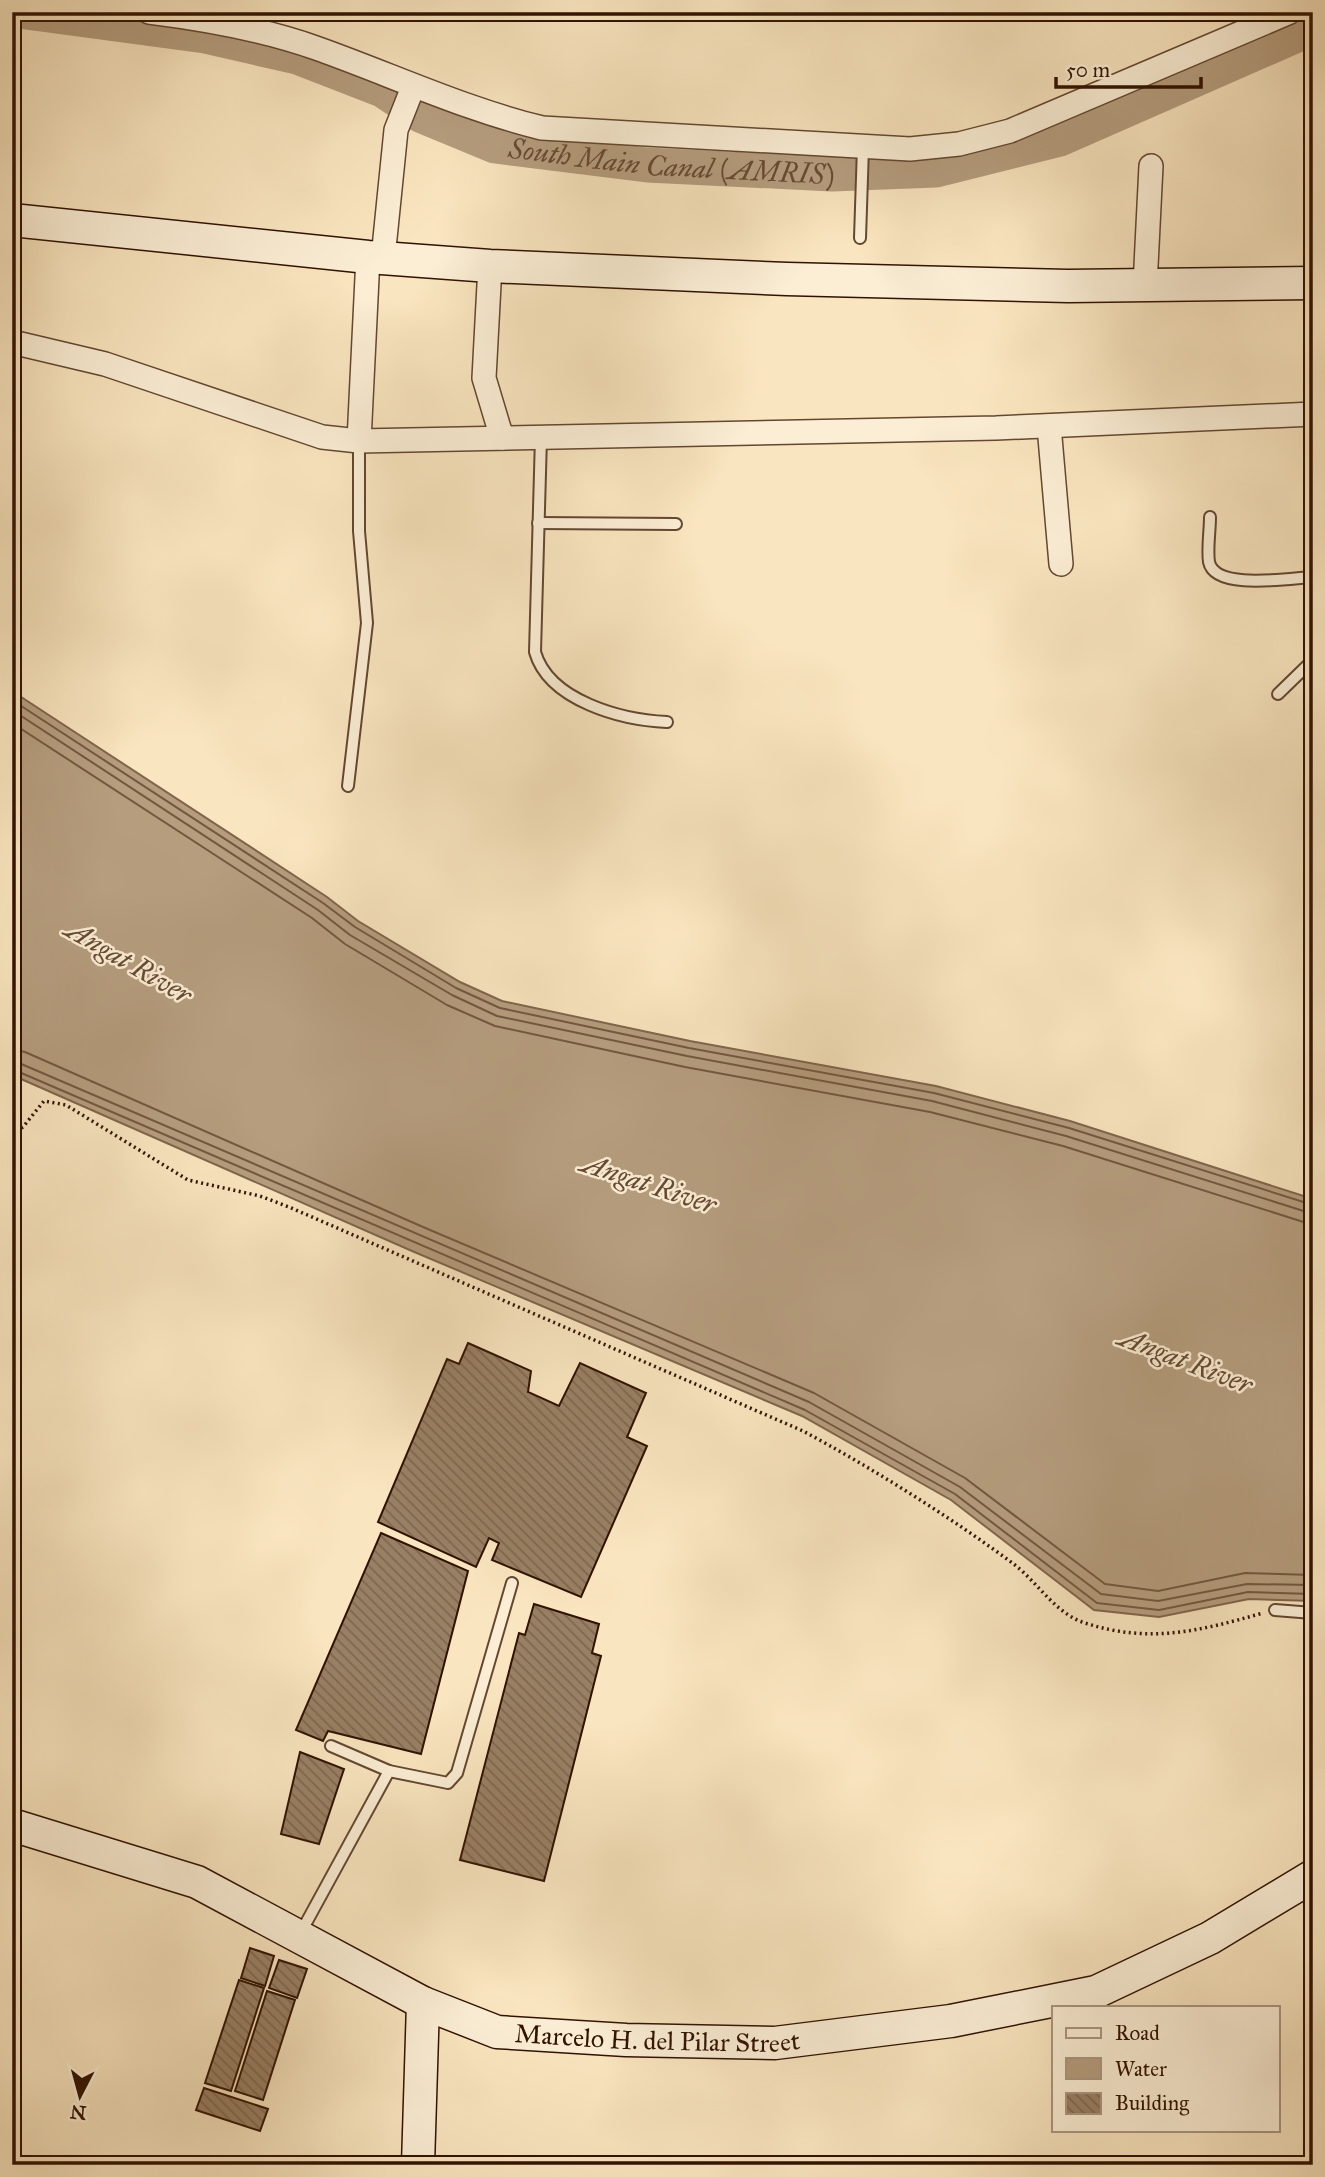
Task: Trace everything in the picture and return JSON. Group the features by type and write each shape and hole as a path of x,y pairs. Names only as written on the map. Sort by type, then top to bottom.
{"street":[{"path":"149,12 202,19 313,46 411,93 542,128 862,157 958,144 1010,131 1290,12"},
{"path":"359,441 375,258 396,130 411,93"},
{"path":"1145,286 1151,166"},
{"path":"12,220 375,258 490,266 787,279 1145,286 1313,283"},
{"path":"490,266 484,378 502,438"},
{"path":"12,342 105,363 322,437 359,441 1049,426 1313,414"},
{"path":"1049,426 1061,564"},
{"name":"Marcelo H. del Pilar Street","path":"12,1825 197,1882 423,2003 497,2032 626,2040 775,2043 951,2021 1096,1992 1210,1938 1313,1876"},
{"path":"418,2165 423,2003"}],"lane":[{"path":"860,238 862,157"},
{"path":"541,437 535,652 539,667 555,684 611,715 667,722"},
{"path":"348,786 367,623 359,531 359,441"},
{"path":"1210,517 1209,564 1217,575 1236,581 1313,577"},
{"path":"538,523 676,524"},
{"path":"1278,694 1310,665"},
{"path":"331,1746 389,1771 448,1783 457,1773 512,1583"},
{"path":"1275,1610 1313,1613"},
{"path":"299,1936 389,1771"}],"path":[{"path":"12,1134 23,1127 44,1101 66,1105 188,1180 260,1196 289,1207 803,1431 851,1457 1017,1566 1056,1605 1081,1622 1136,1633 1177,1635 1275,1610"}],"water":[{"name":"Angat River","path":"12,691 327,897 358,921 460,982 502,1001 690,1041 936,1086 1070,1121 1313,1199 1313,1601 1249,1599 1159,1617 1094,1610 951,1500 802,1416 412,1251 12,1075"}],"building":[{"path":"468,1343 531,1371 528,1392 559,1406 580,1363 646,1393 627,1437 647,1446 581,1597 492,1560 499,1543 489,1538 476,1567 378,1522 447,1359 459,1364"},
{"path":"381,1533 468,1571 421,1754 328,1731 323,1741 296,1730"},
{"path":"534,1604 599,1624 592,1653 601,1656 544,1881 460,1860 519,1633 525,1635"},
{"path":"300,1752 344,1769 319,1844 281,1834"},
{"path":"250,1948 274,1956 265,1986 241,1978"},
{"path":"279,1960 307,1969 297,1998 269,1988"},
{"path":"239,1980 264,1988 231,2091 205,2083"},
{"path":"267,1991 295,2000 263,2100 235,2091"},
{"path":"204,2088 268,2109 260,2131 196,2110"}],"waterway":[{"name":"South Main Canal (AMRIS)","path":"26,12 205,36 297,57 382,90 420,115 495,146 647,165 832,174 936,170 1060,139 1313,28"}]}
